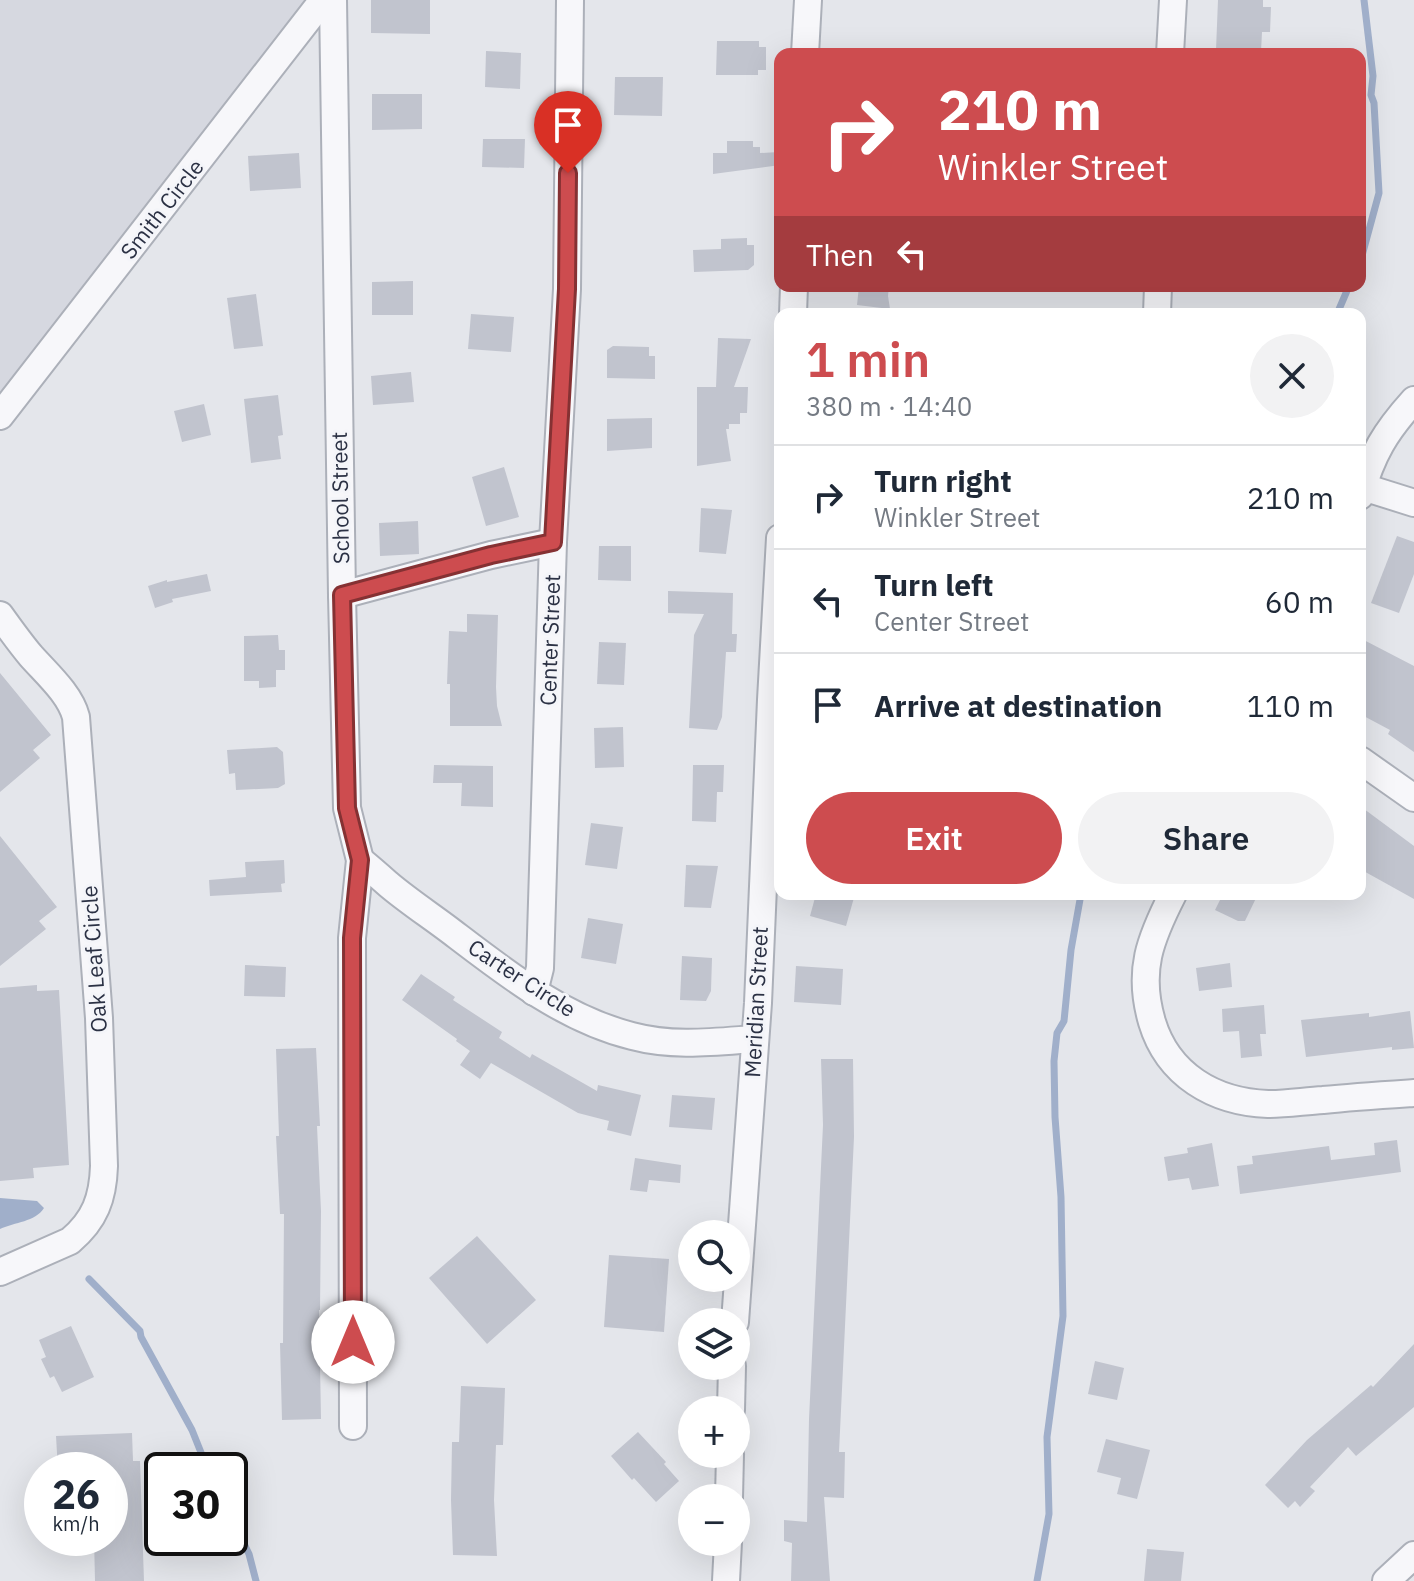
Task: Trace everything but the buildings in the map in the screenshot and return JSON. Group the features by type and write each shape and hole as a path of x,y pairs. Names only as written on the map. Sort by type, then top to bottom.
{"street":[{"name":"Smith Circle","path":"0,416 323,0"},
{"name":"School Street","path":"333,0 347,808 360,860 352,938 353,1426"},
{"name":"Center Street","path":"534,992 540,968 553,542 567,289 570,0"},
{"path":"805,48 808,0"},
{"path":"1170,48 1173,0"},
{"path":"1366,474 1379,445 1414,400"},
{"path":"1366,491 1414,503"},
{"path":"342,595 491,555 553,542"},
{"name":"Oak Leaf Circle","path":"0,615 64,694 76,717 99,1018 104,1166 99,1201 90,1220 78,1234 70,1241 0,1272"},
{"name":"Meridian Street","path":"736,1308 758,1003 774,645"},
{"path":"1366,764 1414,798"},
{"name":"Carter Circle","path":"360,860 534,992 589,1021 630,1036 652,1040 687,1043 754,1039"},
{"path":"1170,900 1150,944 1145,986 1148,1008 1163,1048 1191,1081 1228,1097 1268,1104 1414,1093"},
{"path":"1386,1581 1414,1555"},
{"path":"726,1581 727,1556"}],"shaded area":[{"path":"0,0 319,0 0,411"}],"water":[{"path":"0,1198 37,1201 44,1208 30,1219 0,1229"}],"waterway":[{"path":"1364,0 1373,76 1371,95 1379,193 1366,241"},
{"path":"1340,308 1346,292"},
{"path":"1037,1581 1049,1514 1047,1437 1063,1316 1054,1061 1057,1033 1064,1021 1080,900"},
{"path":"89,1279 140,1331 201,1452"},
{"path":"248,1552 256,1581"}],"route":[{"path":"353,1342 352,938 360,860 347,808 342,595 491,555 553,542 567,289 568,173"}]}
